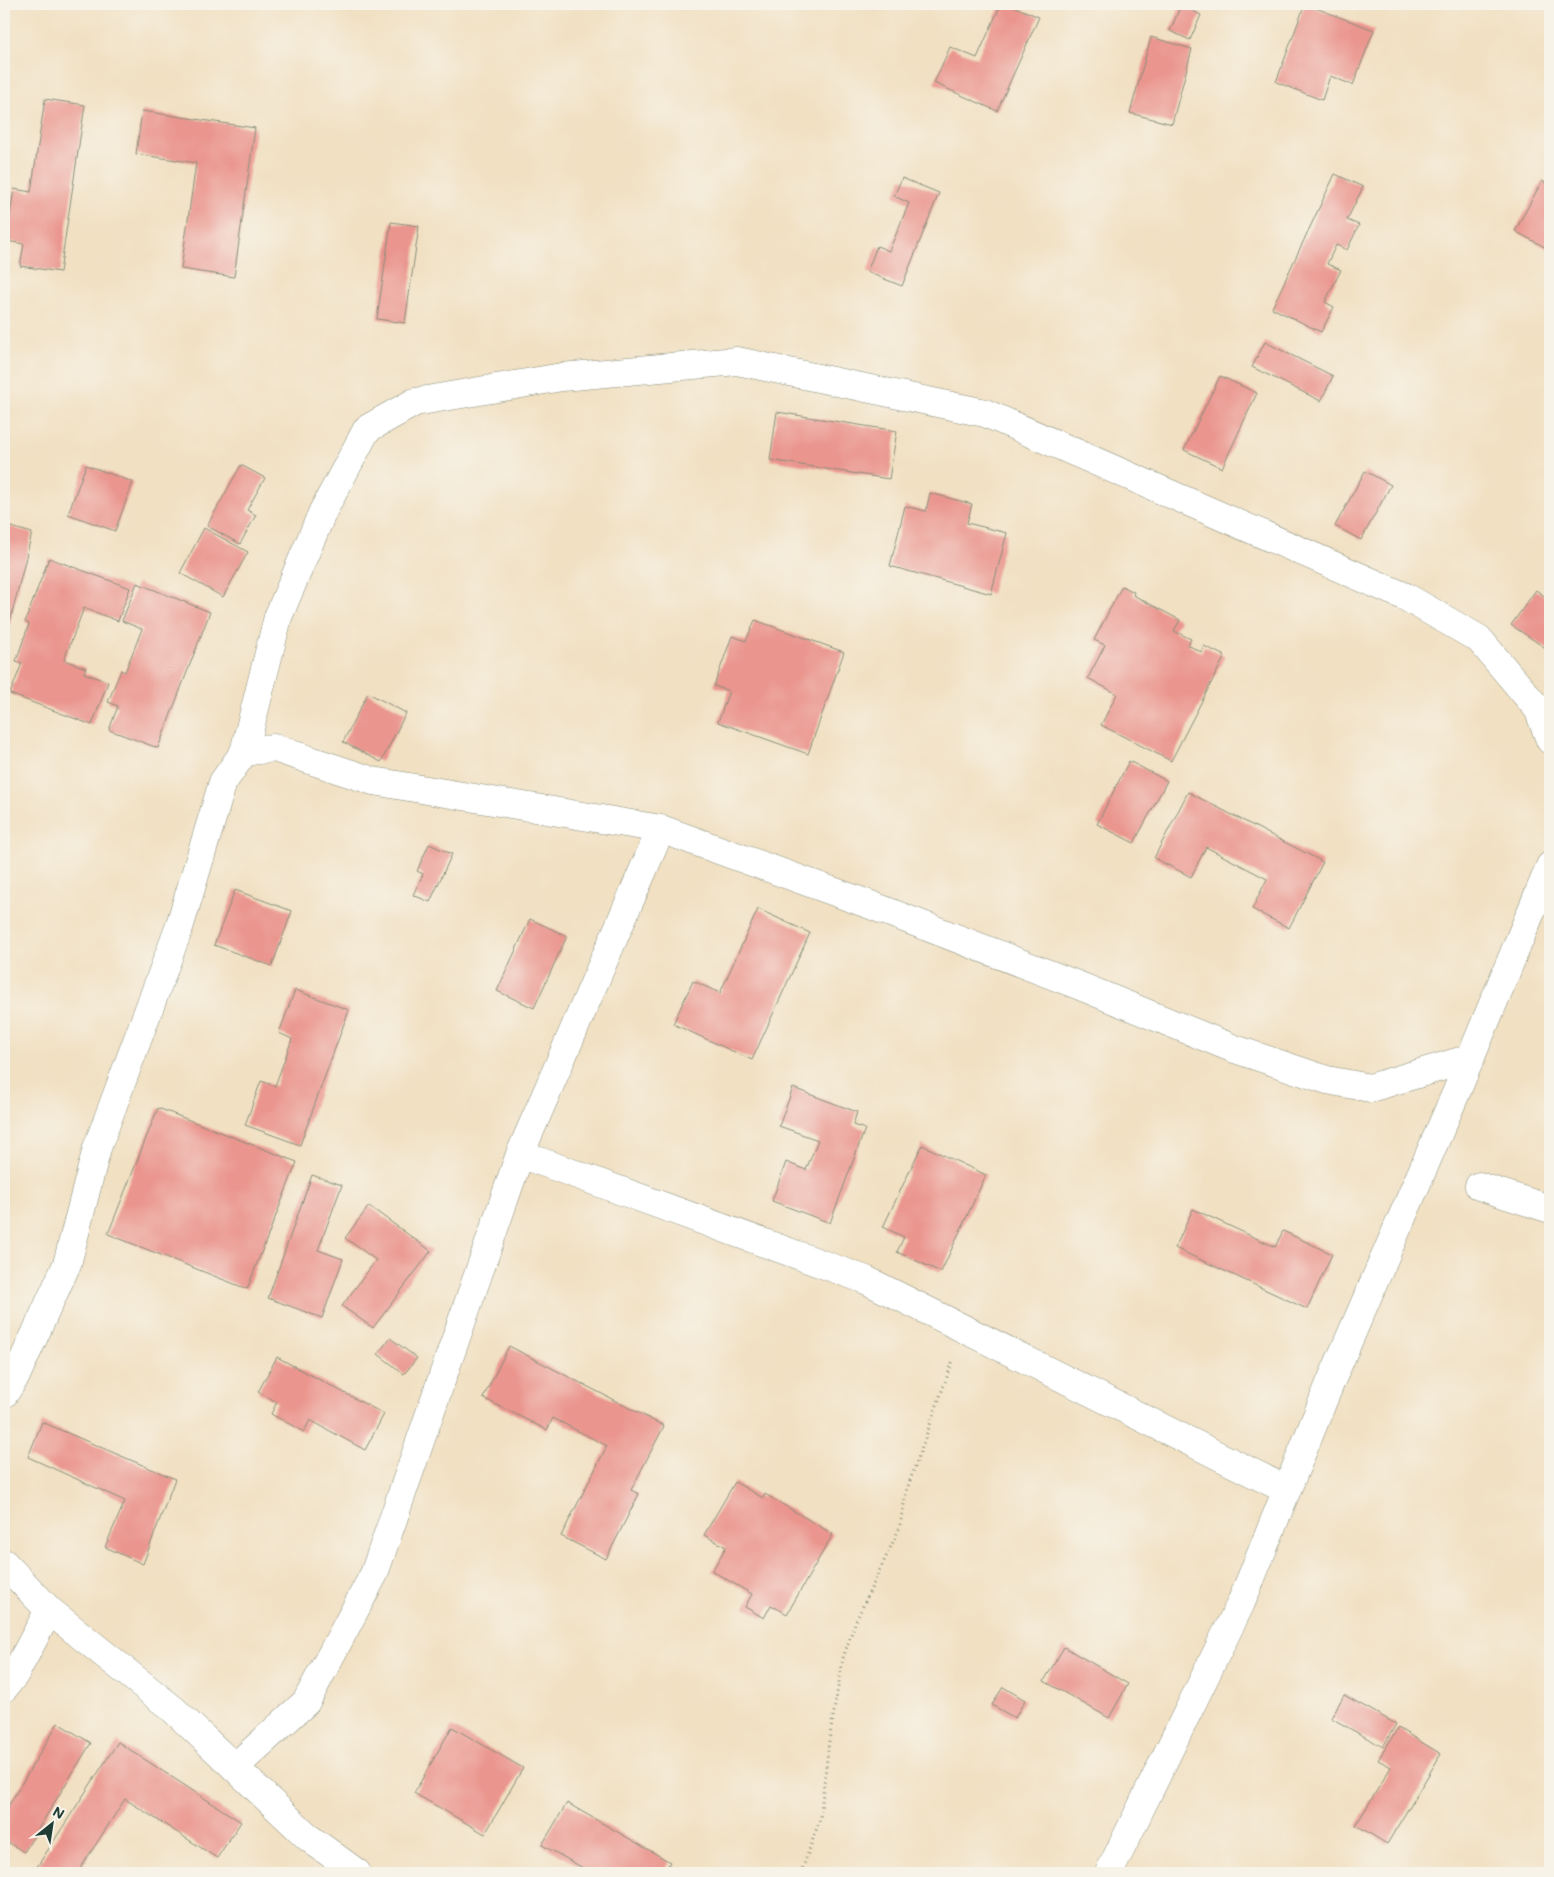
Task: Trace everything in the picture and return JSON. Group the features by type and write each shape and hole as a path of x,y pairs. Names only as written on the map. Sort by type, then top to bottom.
{"street":[{"path":"4,1394 16,1376 67,1264 97,1148 179,928 223,782 244,752 278,618 323,511 367,430 415,402 562,377 737,361 985,413 1406,597 1479,638 1538,709 1550,740"},
{"path":"244,752 274,748 374,780 661,829 877,908 1080,986 1232,1048 1327,1080 1370,1088 1471,1058"},
{"path":"234,1767 306,1702 374,1574 520,1154 661,829"},
{"path":"1109,1873 1241,1603 1331,1381 1471,1058 1550,866"},
{"path":"520,1154 866,1280 1287,1490"},
{"path":"1478,1186 1550,1209"},
{"path":"4,1563 49,1610 174,1710 309,1838 358,1873"},
{"path":"4,1688 15,1674 49,1610"}],"path":[{"path":"801,1873 820,1819 829,1741 843,1658 855,1623 899,1530 906,1489 964,1329"}],"building":[{"path":"1001,4 1008,4 1039,17 997,111 934,83 950,47 977,58"},
{"path":"1305,4 1374,30 1353,85 1330,76 1322,100 1276,82"},
{"path":"1181,5 1201,15 1190,40 1170,31"},
{"path":"1151,37 1192,49 1172,124 1130,113"},
{"path":"45,99 85,105 60,272 20,266 24,244 6,241 14,189 31,192"},
{"path":"142,111 255,128 234,277 181,269 196,163 136,154"},
{"path":"1335,174 1363,187 1347,220 1359,225 1347,250 1336,245 1327,264 1341,270 1325,302 1334,307 1321,332 1272,308"},
{"path":"902,178 939,193 902,286 867,272 877,246 889,251 909,203 894,196"},
{"path":"1542,181 1550,185 1550,250 1515,231"},
{"path":"391,222 419,226 405,323 377,319"},
{"path":"1265,342 1333,376 1321,401 1252,367"},
{"path":"1220,376 1257,393 1222,468 1184,450"},
{"path":"777,412 897,431 889,479 770,460"},
{"path":"86,465 133,482 115,531 68,514"},
{"path":"241,465 265,478 247,510 256,515 240,544 207,526"},
{"path":"1365,471 1391,485 1361,540 1335,526"},
{"path":"930,493 972,504 967,523 1007,533 991,594 890,566 905,506 926,511"},
{"path":"4,525 32,533 4,646"},
{"path":"204,528 248,552 223,597 180,573"},
{"path":"49,558 130,588 118,621 84,608 64,660 86,668 84,673 108,682 92,725 10,694 22,663 16,661 29,624 25,622"},
{"path":"137,583 210,612 158,748 109,730 118,706 108,702 121,670 125,672 142,629 122,621"},
{"path":"1122,586 1134,592 1133,595 1180,620 1174,631 1191,639 1188,645 1201,652 1204,646 1225,656 1171,761 1101,725 1117,694 1088,678 1105,645 1094,640"},
{"path":"1536,590 1550,600 1550,651 1511,625"},
{"path":"755,620 844,652 808,754 718,722 729,691 714,686 732,636 746,641"},
{"path":"368,693 406,713 381,762 343,742"},
{"path":"1129,761 1167,781 1134,843 1097,824"},
{"path":"1188,792 1323,862 1289,928 1252,909 1267,879 1206,847 1191,877 1154,858"},
{"path":"429,844 452,854 430,902 413,895 423,874 417,871"},
{"path":"235,890 292,911 272,966 214,945"},
{"path":"758,909 810,933 752,1060 673,1024 693,981 720,993"},
{"path":"530,919 567,936 534,1008 497,991"},
{"path":"295,990 349,1010 300,1145 245,1125 261,1081 275,1086 292,1039 279,1033"},
{"path":"793,1088 857,1112 853,1125 865,1129 830,1223 772,1201 786,1162 806,1170 818,1140 779,1126"},
{"path":"158,1108 297,1162 247,1289 108,1234"},
{"path":"922,1145 986,1175 941,1272 897,1252 904,1237 883,1227"},
{"path":"312,1175 342,1185 318,1250 343,1259 322,1318 268,1298"},
{"path":"369,1206 431,1251 373,1328 342,1306 376,1260 345,1238"},
{"path":"1193,1209 1275,1247 1283,1231 1332,1254 1307,1309 1175,1248"},
{"path":"390,1338 417,1358 404,1374 378,1354"},
{"path":"509,1346 664,1426 631,1490 639,1494 606,1559 561,1536 607,1446 553,1418 547,1430 483,1398"},
{"path":"277,1357 384,1414 365,1450 310,1420 304,1432 271,1414 277,1402 258,1392"},
{"path":"42,1422 175,1479 143,1564 105,1547 125,1501 28,1457"},
{"path":"735,1482 763,1498 765,1494 833,1534 787,1614 771,1605 764,1618 745,1607 752,1594 712,1571 726,1547 704,1535"},
{"path":"1064,1647 1128,1684 1109,1718 1044,1681"},
{"path":"1003,1687 1025,1700 1015,1718 992,1705"},
{"path":"1344,1695 1396,1724 1383,1747 1331,1718"},
{"path":"58,1723 91,1743 24,1852 4,1840 4,1813"},
{"path":"452,1727 523,1768 485,1834 414,1793"},
{"path":"1398,1728 1441,1754 1387,1844 1356,1825 1391,1767 1378,1760"},
{"path":"118,1742 241,1822 217,1858 125,1799 80,1869 86,1873 33,1873"},
{"path":"567,1803 670,1862 664,1873 592,1873 542,1845"}]}
